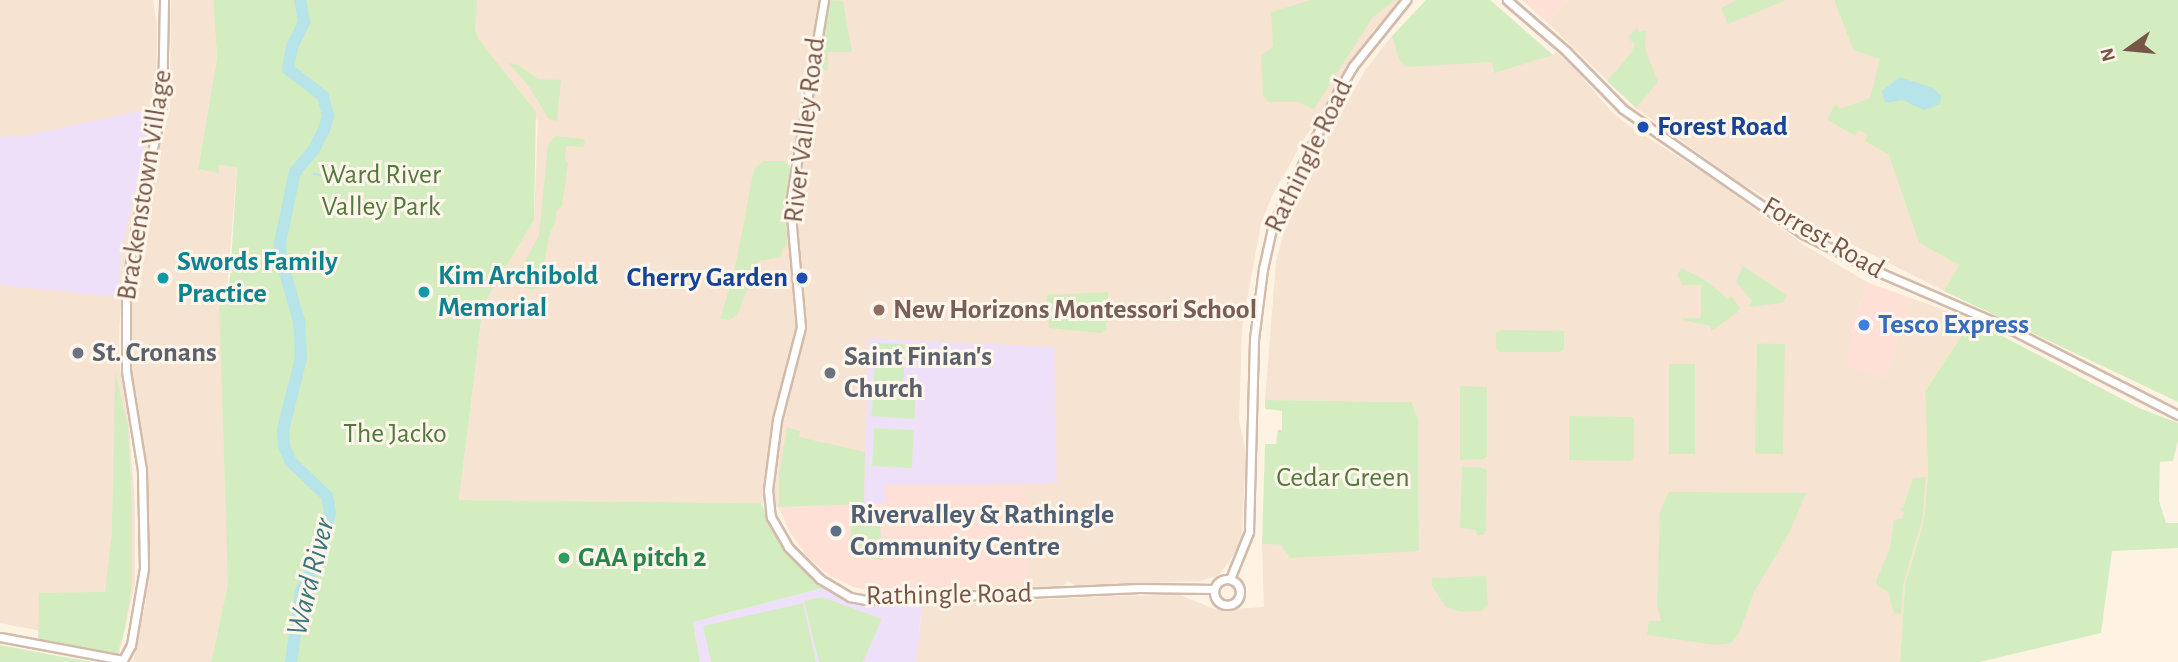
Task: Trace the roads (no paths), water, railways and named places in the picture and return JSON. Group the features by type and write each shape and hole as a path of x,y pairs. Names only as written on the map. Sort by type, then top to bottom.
{"street":[{"name":"Brackenstown Village","path":"123,661 131,645 144,568 142,470 126,370 126,290 135,231 162,106 164,0"},
{"name":"River Valley Road","path":"794,260 790,204 824,0"},
{"name":"Rathingle Road","path":"1230,579 1248,532 1254,339 1263,269 1273,225 1343,83 1379,31 1406,0"},
{"name":"Forrest Road","path":"1507,0 1566,51 1623,109 1802,234 1881,273 2004,326 2178,415"},
{"name":"Rathingle Road","path":"794,260 801,327 775,431 768,499 771,517 788,547 820,579 850,597 866,600 1139,588 1214,589"},
{"path":"1230,579 1239,587 1239,596 1234,603 1221,604 1215,597 1214,589 1218,581 1230,579"},
{"path":"0,637 123,661"}],"water":[{"path":"1900,77 1933,88 1941,96 1940,104 1924,110 1902,100 1885,103 1882,91"}],"waterway":[{"name":"Ward River","path":"291,662 301,592 319,557 330,513 327,496 291,462 284,446 283,430 301,358 299,321 281,259 280,243 295,172 314,149 328,115 323,96 288,69 292,47 304,22 300,0"},
{"name":"Ward River","path":"295,172 302,174"},
{"path":"314,174 358,182 407,185"}],"place":[{"name":"Forest Road","path":"1643,127"},
{"name":"Swords Family Practice","path":"163,278"},
{"name":"Cherry Garden","path":"802,278"},
{"name":"Kim Archibold Memorial","path":"424,292"},
{"name":"New Horizons Montessori School","path":"879,310"},
{"name":"Tesco Express","path":"1864,325"},
{"name":"St. Cronans","path":"78,353"},
{"name":"Saint Finian's Church","path":"830,373"},
{"name":"Rivervalley & Rathingle Community Centre","path":"836,531"},
{"name":"GAA pitch 2","path":"564,558"}],"park label":[{"name":"Ward River Valley Park","path":"381,191"},
{"name":"The Jacko","path":"395,434"},
{"name":"Cedar Green","path":"1343,478"}]}
